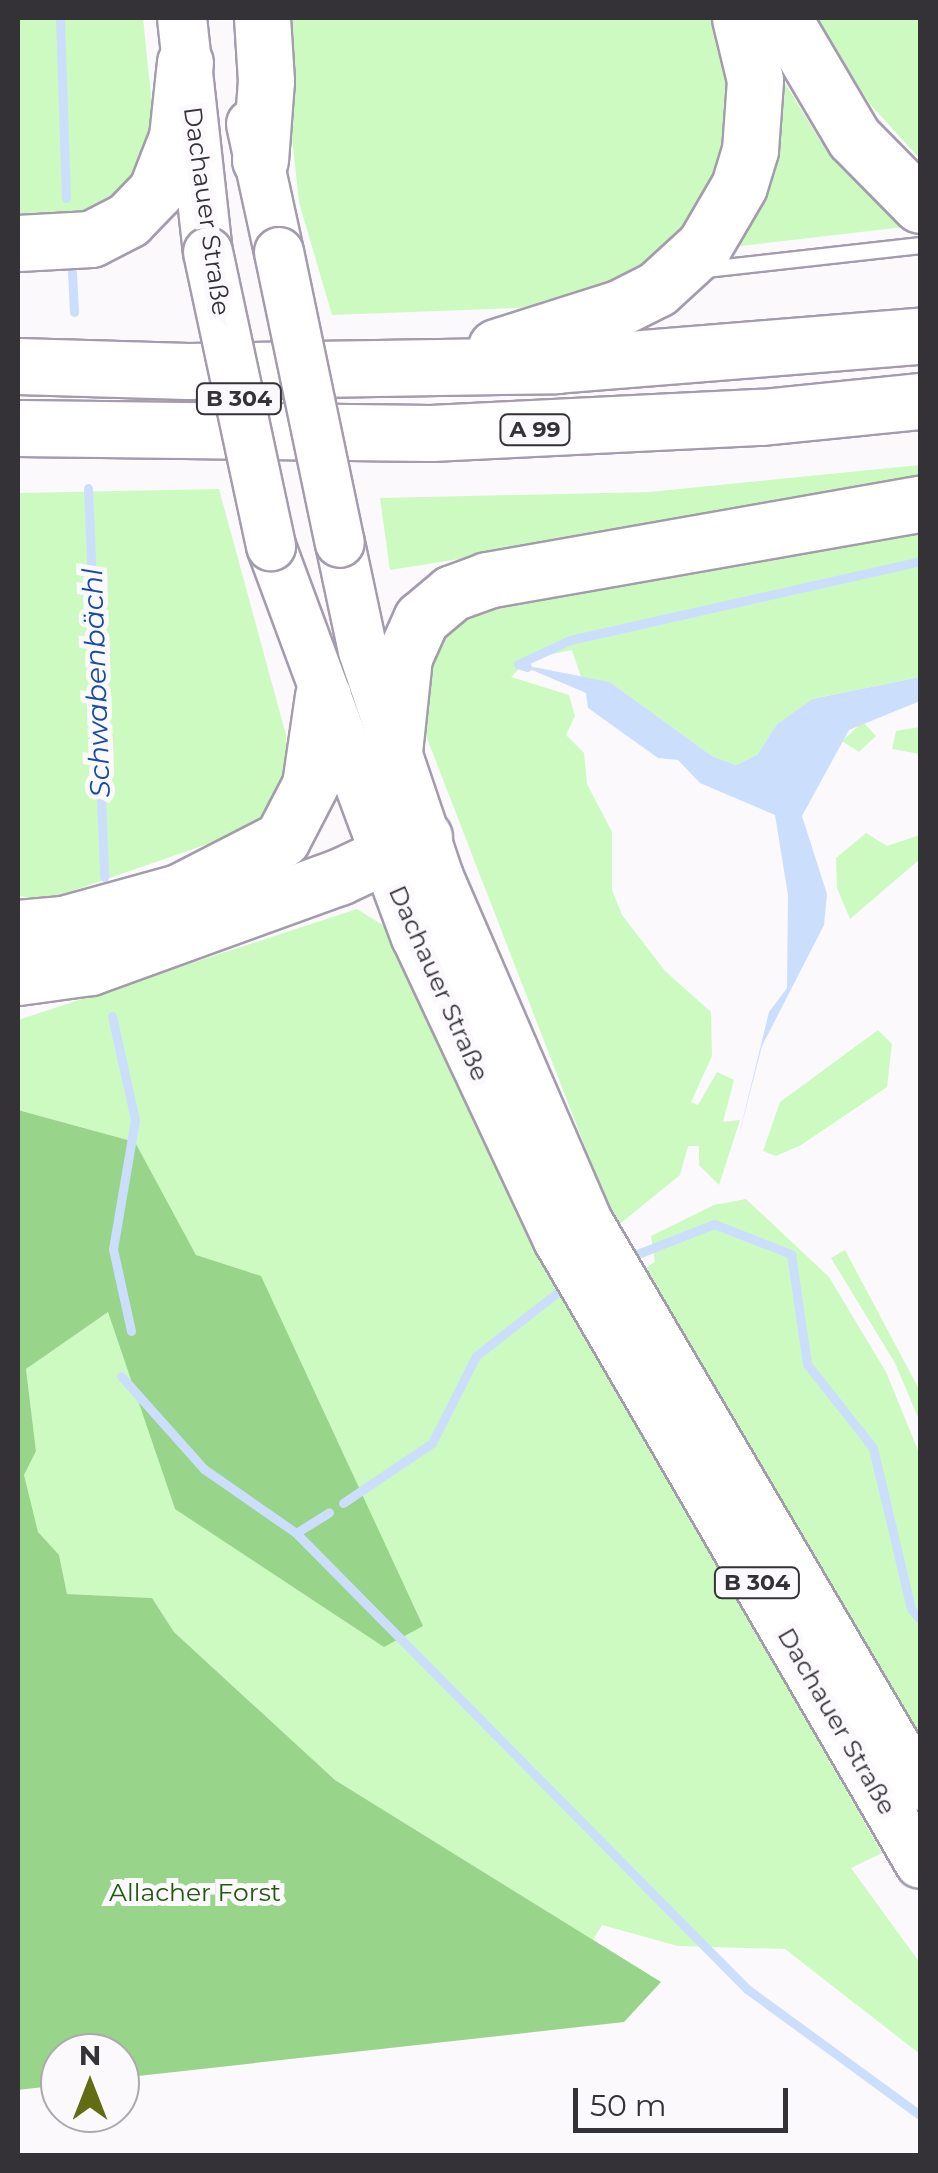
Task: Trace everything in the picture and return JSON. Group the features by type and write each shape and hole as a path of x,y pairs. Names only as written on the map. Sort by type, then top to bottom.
{"highway":[{"path":"260,160 266,81 262,18"},
{"path":"426,368 619,308 678,272 726,213 750,150 755,80 740,18"},
{"path":"784,18 854,138 920,205"},
{"path":"18,243 91,238 128,220 156,191 178,138 184,40"},
{"path":"18,366 556,365 920,336"},
{"name":"A 99","path":"18,428 148,432 586,428 920,401"},
{"path":"18,468 148,432"},
{"path":"394,752 404,657 421,619 452,593 487,580 920,504"},
{"path":"18,928 63,924 179,892 282,838 310,785 323,696"},
{"path":"18,977 90,967 403,846"}],"main road":[{"name":"Dachauer Straße","path":"236,18 243,92 363,651 394,752 403,846"},
{"name":"Dachauer Straße","path":"184,40 208,252 271,546 323,696 403,846 574,1231 920,1864"},
{"name":"Dachauer Straße","path":"608,1291 920,1786"}],"lane":[{"path":"678,272 920,245"}],"green space":[{"path":"18,18 143,18 156,144 140,175 99,211 18,219"},
{"path":"279,18 719,18 730,56 730,153 702,214 630,281 540,307 332,315 299,202"},
{"path":"815,18 920,18 920,159 870,104"},
{"path":"769,57 821,142 880,205 912,226 732,247"},
{"path":"920,465 920,486 390,570 380,498 650,492"},
{"path":"219,489 286,735 286,785 268,823 46,900 18,896 18,493"},
{"path":"920,523 920,677 812,699 777,724 757,755 736,765 712,756 610,682 581,677 572,650 529,659 511,677 569,695 575,716 566,735 584,753 587,784 612,832 612,890 622,915 665,971 711,1012 712,1056 691,1102 698,1105 717,1072 734,1080 723,1122 740,1120 719,1185 699,1165 699,1146 688,1146 680,1175 616,1227 420,720 434,635 458,608"},
{"path":"863,722 876,736 859,752 842,741"},
{"path":"920,727 920,754 892,749 896,731"},
{"path":"866,833 887,846 920,835 920,859 850,919 837,888 836,858"},
{"path":"357,909 389,929 568,1306 882,1853 851,1868 920,1963 920,2054 785,1949 678,1946 602,1925 593,1940 335,1780 174,1632 152,1598 67,1594 59,1556 38,1533 23,1475 36,1451 26,1369 109,1311 175,1509 261,1277 196,1255 135,1142 18,1110 18,1020"},
{"path":"878,1030 892,1044 887,1087 801,1145 776,1156 763,1151 780,1102"},
{"name":"Allacher Forst","path":"18,1110 135,1142 196,1255 261,1276 423,1626 384,1647 175,1509 108,1312 26,1369 36,1451 24,1475 38,1532 59,1555 67,1594 152,1598 174,1632 335,1780 661,1982 624,2022 140,2076 140,2033 40,2033 40,2087 18,2090"},
{"path":"746,1199 829,1277 886,1372 920,1455 920,1751 641,1271 655,1262 651,1236 714,1205"},
{"path":"845,1250 920,1391 920,1422 895,1363 831,1258"}],"water":[{"path":"518,664 610,682 712,756 736,765 757,755 777,724 812,699 920,677 920,701 849,730 802,816 827,894 824,925 762,1046 737,1143 769,1012 787,988 788,895 775,815 700,783 678,760 658,758 588,708 586,693"}],"waterway":[{"name":"Schwabenbächl","path":"60,18 66,198"},
{"name":"Schwabenbächl","path":"72,272 74,312"},
{"name":"Schwabenbächl","path":"88,488 104,877"},
{"path":"527,667 518,664 570,640 920,561"},
{"name":"Schwabenbächl","path":"112,1016 135,1120 113,1249 131,1331"},
{"name":"Schwabenbächl","path":"627,1258 714,1224 791,1254 807,1364 873,1448 911,1609 920,1619"},
{"name":"Schwabenbächl","path":"343,1503 432,1443 476,1356 567,1285"},
{"name":"Schwabenbächl","path":"121,1376 204,1469 296,1533 329,1512"},
{"path":"296,1533 747,1989 920,2115"}]}
